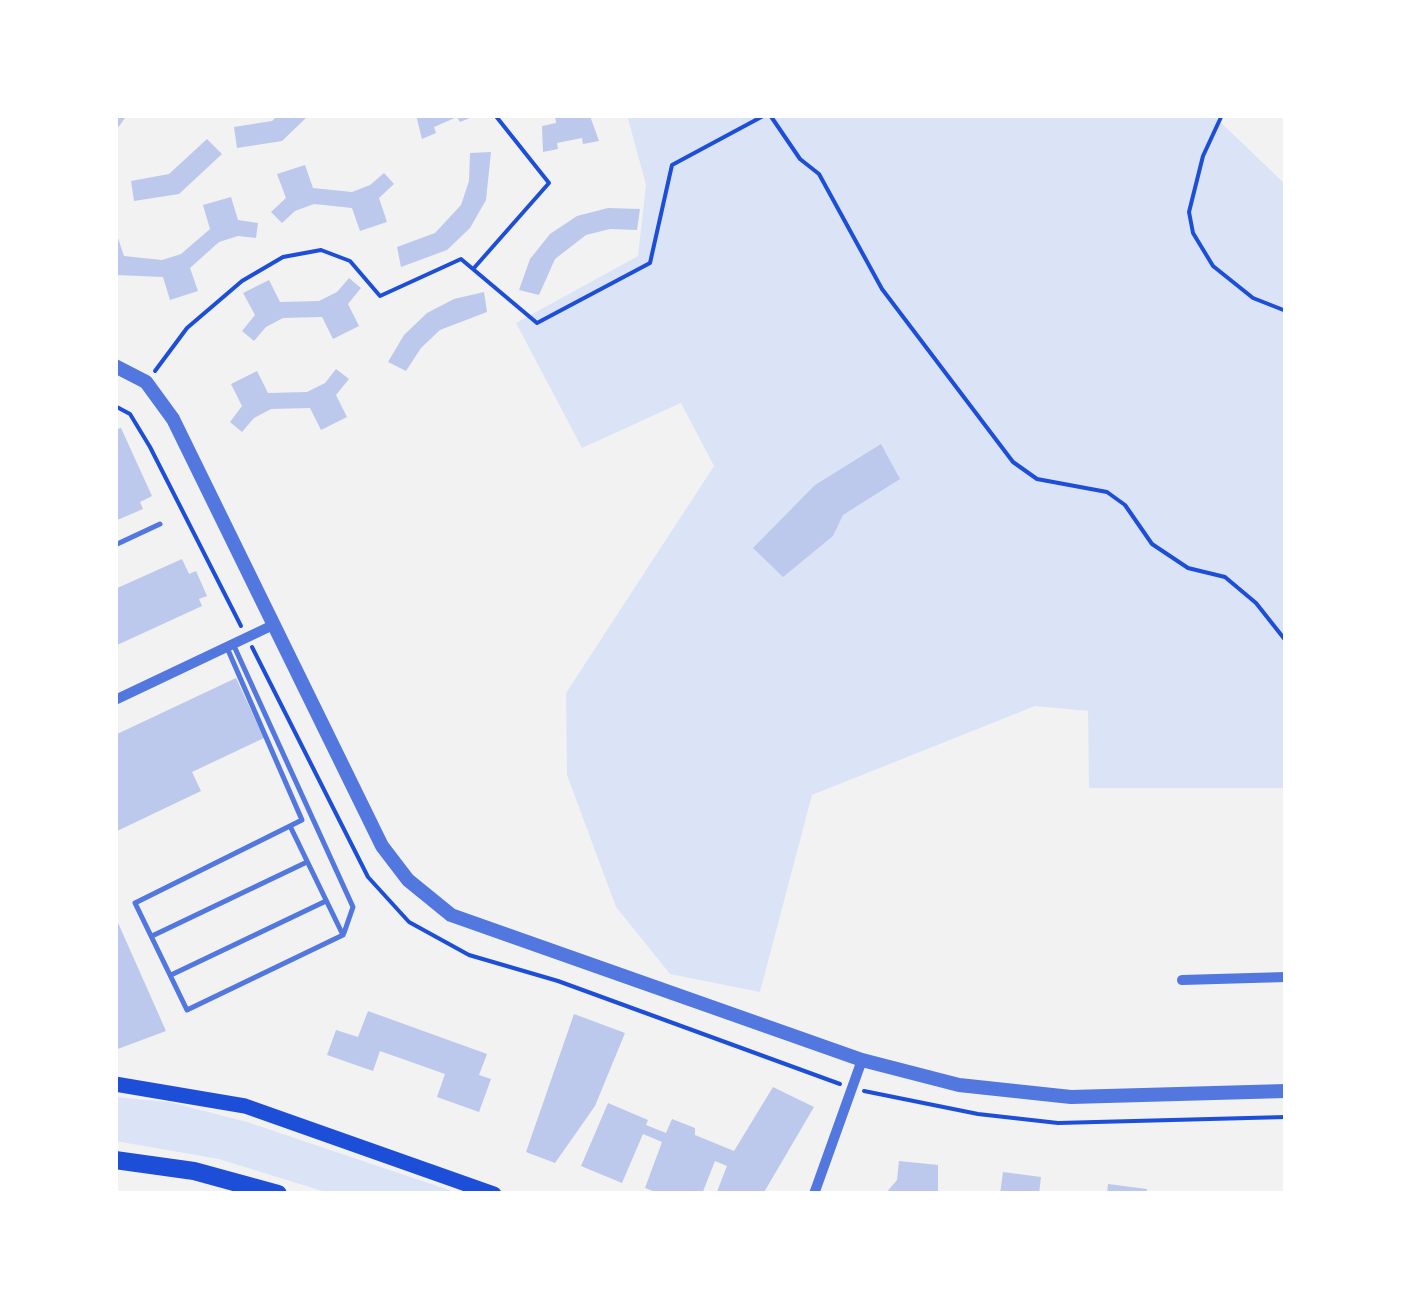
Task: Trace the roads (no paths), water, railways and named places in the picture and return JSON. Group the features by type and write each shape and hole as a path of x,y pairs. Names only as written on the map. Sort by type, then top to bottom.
{"main road":[{"path":"115,1084 245,1106 494,1194"},
{"path":"115,1160 194,1171 278,1194"}],"street":[{"path":"115,366 146,382 180,433 372,830 394,864 436,905 486,930 862,1060 958,1085 1016,1094 1104,1097 1286,1091"},
{"path":"115,700 271,626"},
{"path":"1182,980 1286,977"},
{"path":"814,1194 862,1060"}],"lane":[{"path":"115,545 160,524"},
{"path":"230,645 354,907 343,935 188,1010 136,903 302,820 230,645"},
{"path":"291,828 343,935"},
{"path":"152,936 307,862"},
{"path":"171,975 326,901"}]}
